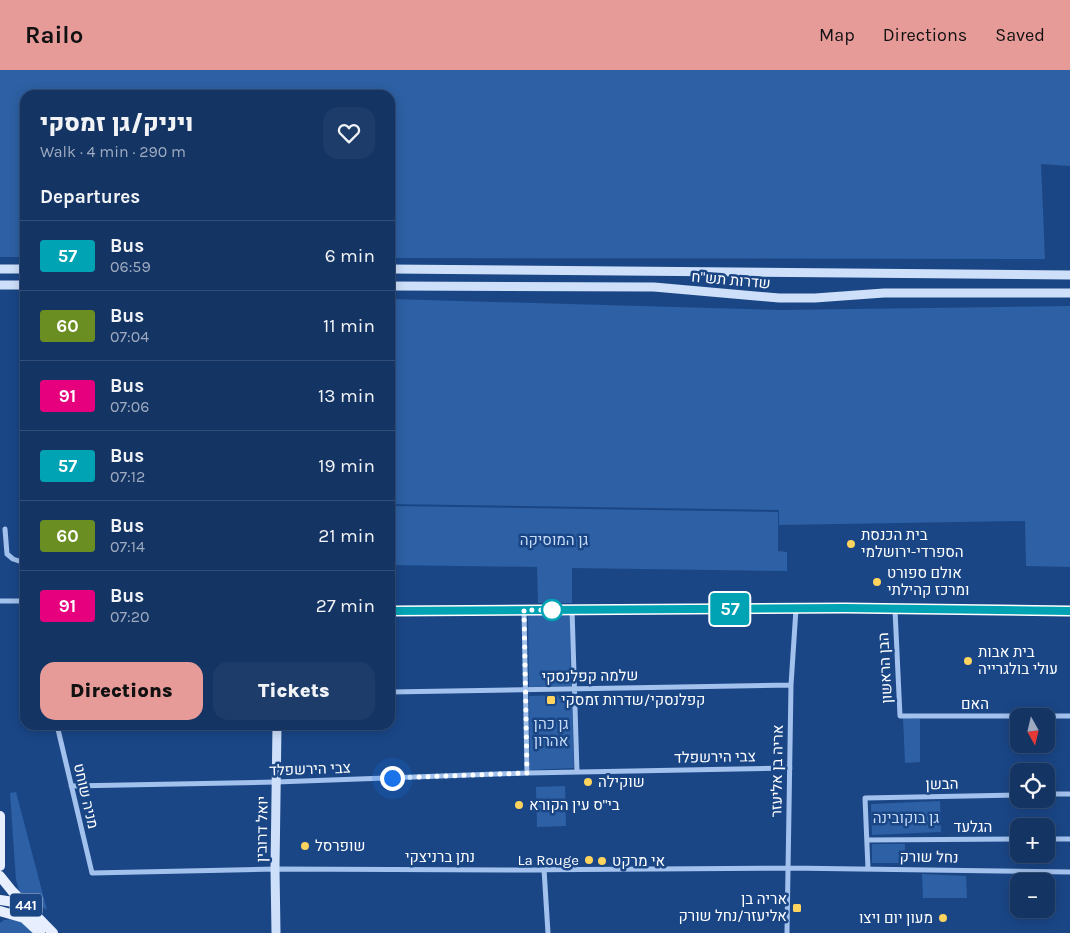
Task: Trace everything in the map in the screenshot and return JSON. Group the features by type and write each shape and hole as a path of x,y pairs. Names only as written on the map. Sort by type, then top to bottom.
{"main road":[{"path":"0,270 20,269"},
{"name":"שדרות תש\"ח","path":"395,269 1070,275"},
{"path":"0,285 20,285"},
{"name":"שדרות תש\"ח","path":"395,286 654,287 779,298 816,298 884,293 1070,293"},
{"name":"יואל דרובין","path":"276,933 277,730"},
{"path":"0,816 0,866"},
{"name":"441","path":"0,876 53,933"},
{"path":"0,900 20,904 36,915"},
{"name":"441","path":"0,911 24,918 40,933"}],"street":[{"path":"5,529 7,554 20,561"},
{"path":"0,601 20,601"},
{"path":"395,611 796,609 1070,611"},
{"name":"אריה בן אליעזר","path":"787,933 791,685 796,609"},
{"path":"524,610 527,773"},
{"path":"572,610 578,772"},
{"name":"הבן הראשון","path":"894,610 900,716 909,716"},
{"name":"שלמה קפלנסקי","path":"395,692 791,685"},
{"name":"האם","path":"909,716 1070,716"},
{"name":"מניה שוחט","path":"58,730 92,873"},
{"name":"צבי הירשפלד","path":"71,786 276,782 527,773 790,768"},
{"path":"1055,794 1070,794"},
{"name":"הבשן","path":"867,840 865,798 1010,795"},
{"name":"הגלעד","path":"867,840 1010,839"},
{"path":"1055,839 1070,839"},
{"path":"867,840 868,869"},
{"name":"נחל שורק","path":"788,868 1070,872"},
{"name":"נתן ברניצקי","path":"92,873 275,869 788,868"},
{"path":"544,869 548,933"}],"green space":[{"path":"0,70 1070,70 1070,166 1041,164 1045,259 395,258 395,90 20,90 20,257 0,257"},
{"path":"395,299 781,310 1070,306 1070,567 1026,566 1025,521 779,525 779,510 395,504"},
{"name":"גן המוסיקה","path":"395,506 778,512 778,551 787,552 787,571 572,568 572,603 538,603 537,567 395,565"},
{"path":"570,613 571,686 529,687 528,614"},
{"name":"גן כהן אהרון","path":"572,695 574,768 530,770 529,696"},
{"path":"903,718 920,719 920,762 905,763"},
{"path":"565,786 566,826 537,827 536,787"},
{"path":"16,792 47,910 20,894 16,880 10,793"},
{"name":"גן בוקובינה","path":"940,801 941,832 872,835 871,804"},
{"path":"872,844 905,844 905,863 872,863"},
{"path":"922,874 966,876 967,898 923,898"},
{"path":"24,918 40,933 0,933 0,923 4,920"}],"bus line":[{"name":"57","path":"395,611 845,608 1070,611"}],"place":[{"name":"בית הכנסת הספרדי-ירושלמי","path":"851,544"},
{"name":"אולם ספורט ומרכז קהילתי","path":"877,582"},
{"name":"בית אבות עולי בולגרייה","path":"968,661"},
{"name":"קפלנסקי/שדרות זמסקי","path":"551,700"},
{"name":"שוקילה","path":"588,782"},
{"name":"בי\"ס עין הקורא","path":"519,805"},
{"name":"שופרסל","path":"305,846"},
{"name":"La Rouge","path":"589,860"},
{"name":"אי מרקט","path":"602,861"},
{"name":"אריה בן אליעזר/נחל שורק","path":"797,908"},
{"name":"מעון יום ויצו","path":"943,918"}],"route":[{"path":"392,778 527,773 524,610 556,610 552,610"}]}
